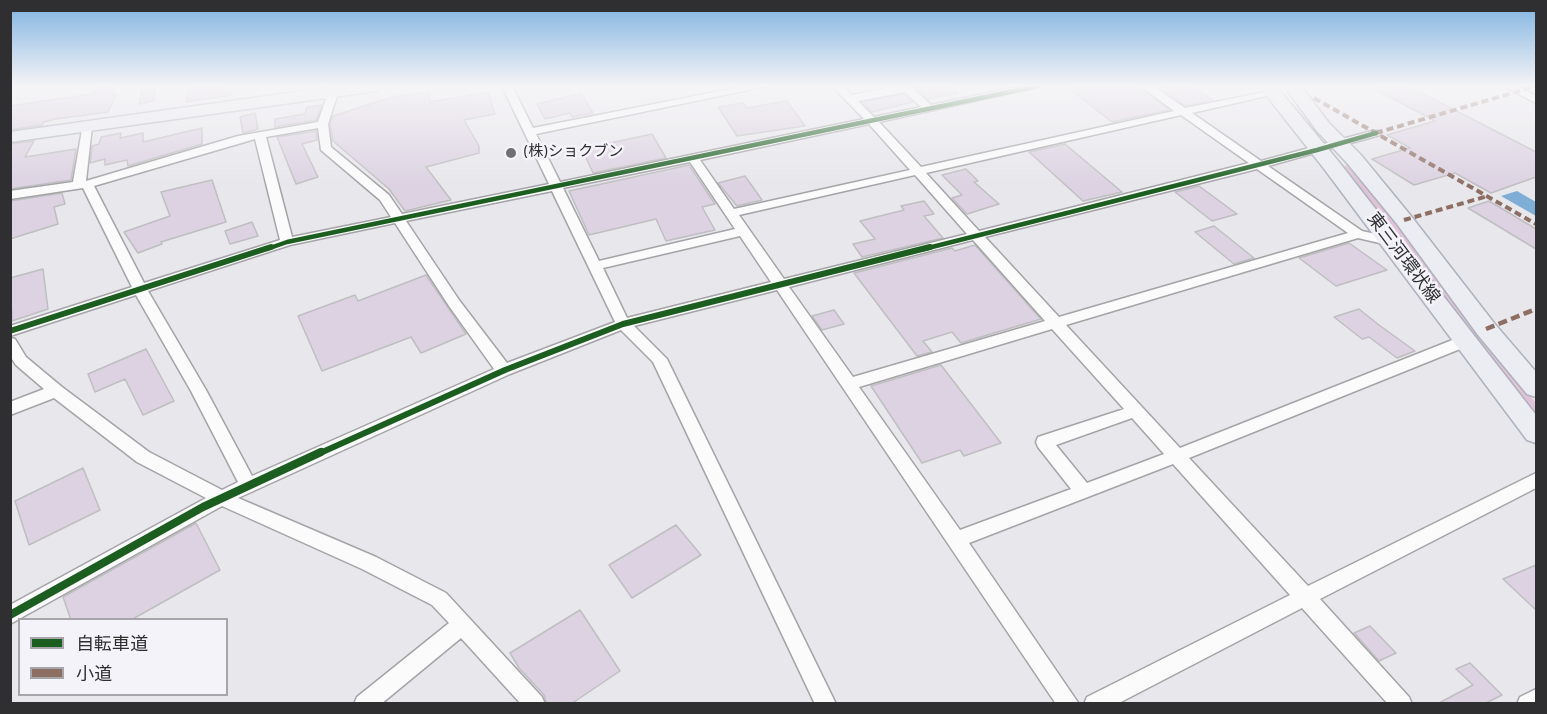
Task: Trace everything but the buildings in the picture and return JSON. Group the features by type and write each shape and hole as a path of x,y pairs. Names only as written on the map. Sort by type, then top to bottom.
{"main road":[{"path":"10,137 129,119"},
{"name":"東三河環状線","path":"1293,119 1332,166 1536,433"},
{"name":"東三河環状線","path":"1319,119 1404,220 1486,329 1536,388"}],"street":[{"path":"323,119 325,148 385,198 495,361 505,370"},
{"path":"524,119 623,324 659,359 826,704"},
{"path":"530,132 594,119"},
{"path":"10,332 287,242 880,119"},
{"path":"732,213 1146,119"},
{"path":"1194,119 1358,234 1388,241"},
{"path":"872,121 1402,704"},
{"path":"10,195 83,184 260,135 323,124"},
{"path":"87,126 83,184 154,316 198,390 248,485"},
{"path":"10,615 248,485 505,370 623,324 1317,150 1376,132"},
{"path":"260,135 287,242"},
{"path":"693,158 782,284 1068,704"},
{"path":"595,266 744,231"},
{"path":"849,384 1358,234"},
{"path":"955,540 1177,456 1465,341"},
{"path":"10,343 21,361 56,391 143,457 221,498 369,563 439,599 535,704"},
{"path":"10,409 56,391"},
{"path":"1083,491 1044,442 1136,411"},
{"path":"1094,704 1536,480"},
{"path":"364,704 463,624"},
{"path":"1527,704 1536,699"}],"shaded area":[{"path":"1351,164 1437,272 1484,338 1536,403 1536,413 1532,416 1341,167"}],"water":[{"path":"1517,191 1536,202 1536,216 1501,196"}],"marked path":[{"path":"1352,119 1536,224"},
{"path":"1376,133 1423,119"},
{"path":"1404,220 1488,196"},
{"path":"1486,329 1536,309"}],"cycle path":[{"path":"10,331 287,242 878,119"},
{"path":"10,615 203,507 248,485 505,370 623,324 1317,150 1376,133"}],"place":[{"name":"(株)ショクブン","path":"511,153"}]}
